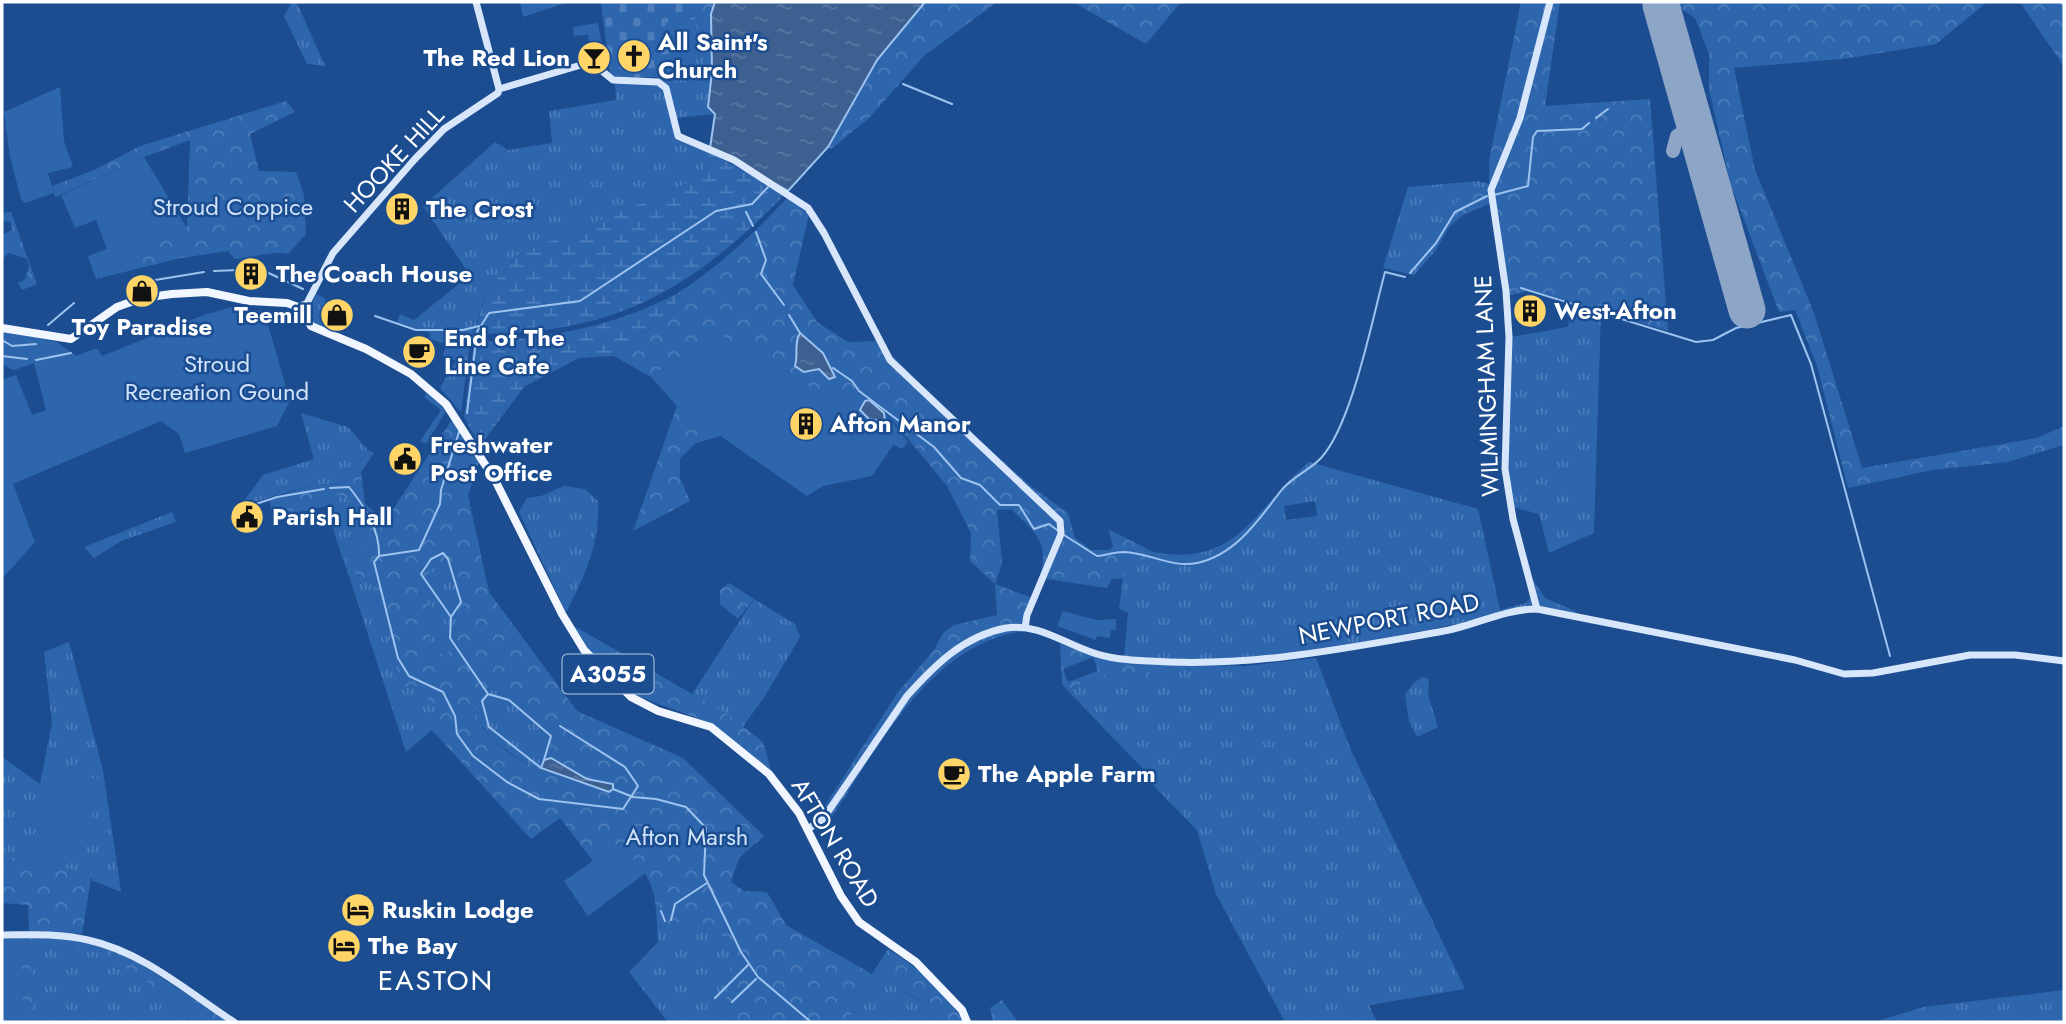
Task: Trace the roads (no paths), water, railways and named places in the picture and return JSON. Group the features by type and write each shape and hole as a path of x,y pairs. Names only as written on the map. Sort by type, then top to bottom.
{"main road":[{"name":"A3055","path":"2,327 71,339 117,307 140,299 172,294 207,292 249,301 287,303 303,309"},
{"name":"AFTON ROAD","path":"303,309 310,326 366,349 416,377 459,419 514,515 562,614 584,650 631,697 658,710 711,727 748,755 787,795 808,829 841,896 859,922 916,962 962,1010 967,1022"}],"street":[{"path":"476,2 499,89 575,66 596,66 618,81 661,83 666,88 678,136 727,156 808,208 890,360 1060,521 1061,534 1027,615 1026,628"},
{"name":"WILMINGHAM LANE","path":"1537,609 1513,519 1505,469 1509,337 1506,291 1490,190 1520,118 1550,2"},
{"name":"HOOKE HILL","path":"303,309 333,253 421,152 444,129 496,94 499,89"},
{"name":"NEWPORT ROAD","path":"808,829 823,819 907,696 938,663 959,646 1005,628 1041,630 1094,653 1124,659 1240,662 1316,654 1440,632 1517,611 1537,609 1795,660 1844,674 1873,673 1970,655 2015,655 2064,661"},
{"path":"2,934 73,937 112,947 142,962 233,1022"}],"water":[{"path":"715,2 925,2 877,60 828,147 788,191 710,148 715,114 708,107 712,72 711,14"},
{"path":"800,333 823,353 835,377 829,379 819,369 804,372 795,366"},
{"path":"869,400 884,413 885,422 869,419 860,410 865,401"},
{"path":"551,758 587,779 613,784 613,789 609,792 541,768 544,760"}],"waterway":[{"path":"2061,2 2064,6"},
{"path":"903,84 952,104"},
{"path":"1596,118 1608,109"},
{"path":"1494,195 1528,186 1533,137 1537,131 1582,129 1589,123"},
{"path":"477,332 489,313 580,301 716,211 752,204 768,187"},
{"path":"1410,273 1436,243 1455,212 1487,196"},
{"path":"746,212 753,226"},
{"path":"756,232 766,260 761,274 784,305"},
{"path":"214,271 260,269 303,289"},
{"path":"143,282 204,272"},
{"path":"1064,535 1097,556 1124,552 1178,564 1211,559 1234,545 1284,487 1316,463 1332,442 1360,370 1385,272 1405,277"},
{"path":"1521,288 1696,342 1713,340 1736,328 1791,315 1811,364 1890,656"},
{"path":"48,325 74,303"},
{"path":"789,315 800,333"},
{"path":"375,316 416,330 463,330 479,326"},
{"path":"2,340 12,346 36,344"},
{"path":"467,413 476,341"},
{"path":"36,360 71,353"},
{"path":"2,356 27,359"},
{"path":"833,368 934,447 961,478 980,485 1000,505 1019,505 1034,529 1049,524 1057,530"},
{"path":"459,432 441,490 440,504 419,550 379,556 374,562 398,658 409,676 443,692 455,716 457,734 473,756 507,782 539,799 623,809 638,786 625,767 560,726"},
{"path":"330,488 349,487 355,495 374,528 379,556"},
{"path":"247,507 277,497 324,489"},
{"path":"451,617 461,602 448,559 443,553 431,559 421,574 451,617 450,638 488,694 509,700 551,736 544,760"},
{"path":"488,694 482,701 489,727 541,768"},
{"path":"613,789 633,797 656,799 686,807 706,828 704,875 741,952 758,977 811,1022"},
{"path":"671,920 675,904 707,883"},
{"path":"661,911 665,921"},
{"path":"715,998 748,965"},
{"path":"732,1002 756,979"}],"place":[{"name":"All Saint's Church","path":"634,56"},
{"name":"The Red Lion","path":"594,58"},
{"name":"The Crost","path":"402,209"},
{"name":"The Coach House","path":"251,274"},
{"name":"Toy Paradise","path":"142,291"},
{"name":"West-Afton","path":"1530,311"},
{"name":"Teemill","path":"337,315"},
{"name":"End of The Line Cafe","path":"419,352"},
{"name":"Afton Manor","path":"806,424"},
{"name":"Freshwater Post Office","path":"405,459"},
{"name":"Parish Hall","path":"247,517"},
{"name":"The Apple Farm","path":"954,774"},
{"name":"Ruskin Lodge","path":"358,910"},
{"name":"The Bay","path":"344,946"}],"district":[{"name":"EASTON","path":"436,980"}],"park label":[{"name":"Stroud Coppice","path":"233,207"},
{"name":"Stroud Recreation Gound","path":"217,378"},
{"name":"Afton Marsh","path":"687,837"}]}
